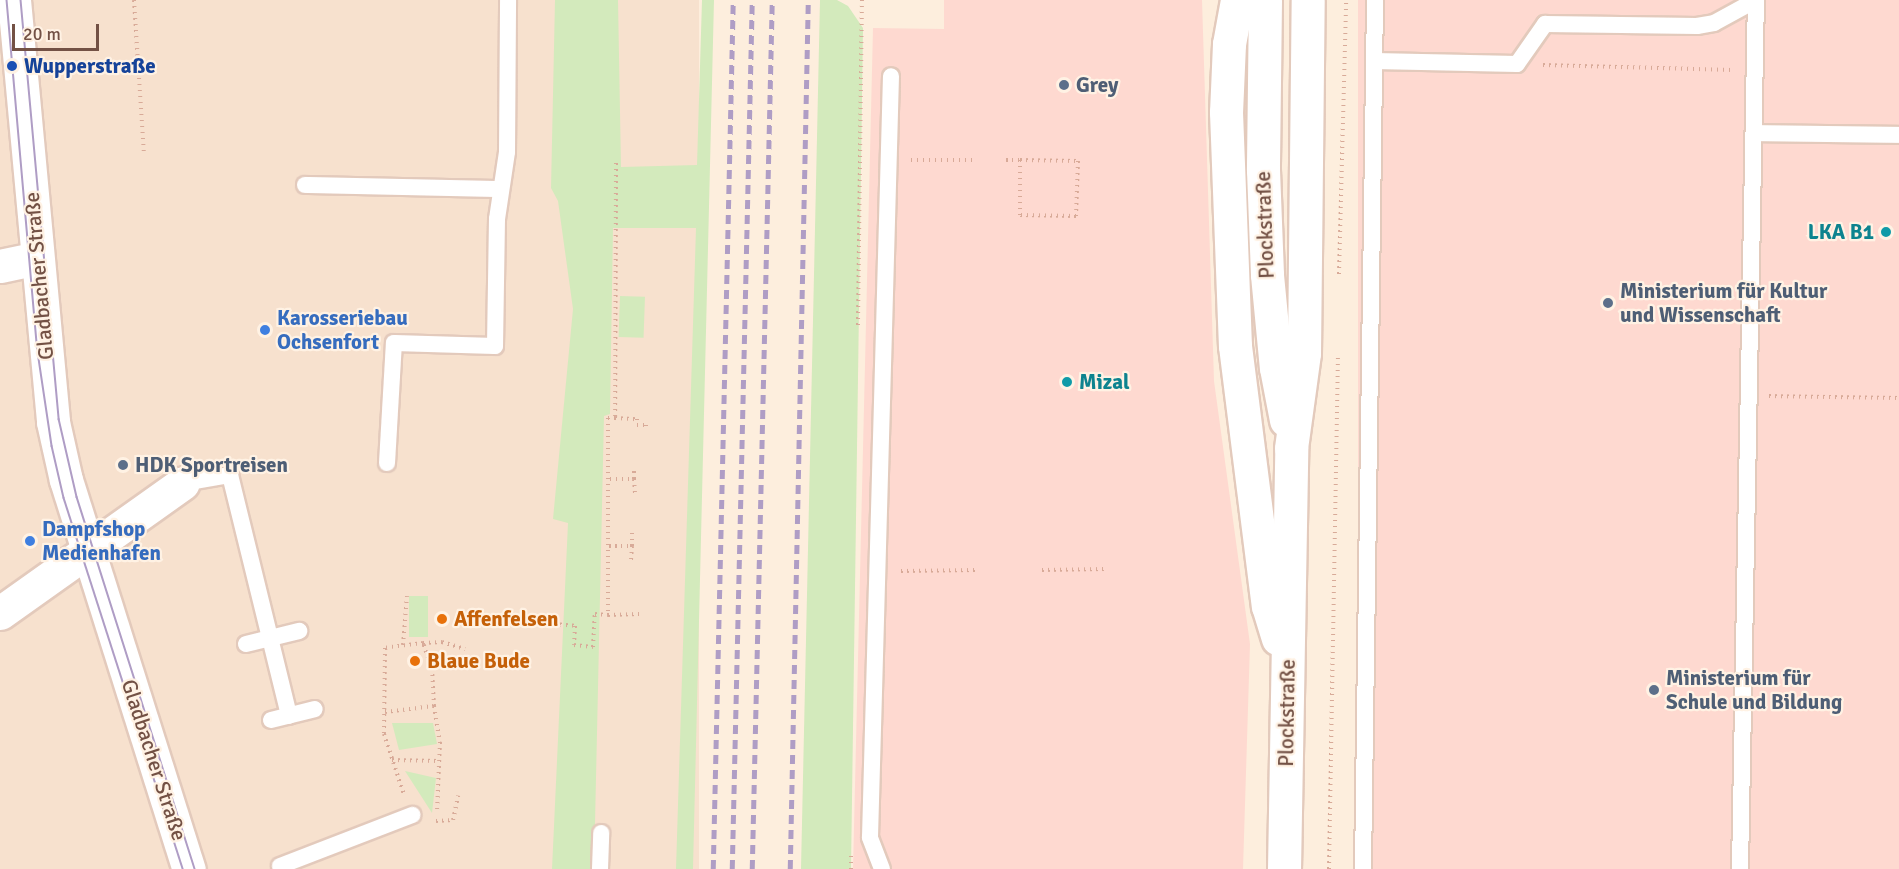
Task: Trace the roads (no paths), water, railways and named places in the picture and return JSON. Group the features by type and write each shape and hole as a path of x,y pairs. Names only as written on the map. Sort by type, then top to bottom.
{"main road":[{"name":"Gladbacher Straße","path":"14,0 53,422 87,548 189,869"},
{"path":"1237,0 1229,44 1227,100 1228,227 1235,346 1268,606 1288,669"},
{"name":"Plockstraße","path":"1265,0 1263,170 1267,275 1276,368 1291,448"},
{"name":"Plockstraße","path":"1284,869 1291,448 1304,353 1308,0"},
{"path":"0,266 37,258"},
{"path":"0,614 87,548 183,483"}],"lane":[{"path":"387,463 394,343 495,346 500,189 507,152 508,0"},
{"path":"1363,869 1375,0"},
{"path":"1374,61 1517,64 1545,24 1697,26 1714,23 1756,0 1751,395 1740,869"},
{"path":"882,869 870,837 891,76"},
{"path":"1755,133 1899,135"},
{"path":"305,185 500,189"},
{"path":"183,483 230,475 288,716"},
{"path":"246,644 299,631"},
{"path":"271,720 315,709"},
{"path":"280,866 412,815"},
{"path":"600,869 601,833"}],"tram line":[{"path":"7,0 38,352 52,446 64,498 183,869"},
{"path":"21,0 59,419 77,497 195,869"}],"railway":[{"path":"713,869 733,0"},
{"path":"732,869 752,0"},
{"path":"752,869 772,0"},
{"path":"790,869 808,0"}],"place":[{"name":"Wupperstraße","path":"12,66"},
{"name":"Grey","path":"1064,85"},
{"name":"LKA B1","path":"1886,232"},
{"name":"Ministerium für Kultur und Wissenschaft","path":"1608,303"},
{"name":"Karosseriebau Ochsenfort","path":"265,330"},
{"name":"Mizal","path":"1067,382"},
{"name":"HDK Sportreisen","path":"123,465"},
{"name":"Dampfshop Medienhafen","path":"30,541"},
{"name":"Affenfelsen","path":"442,619"},
{"name":"Blaue Bude","path":"415,661"},
{"name":"Ministerium für Schule und Bildung","path":"1654,690"}]}
